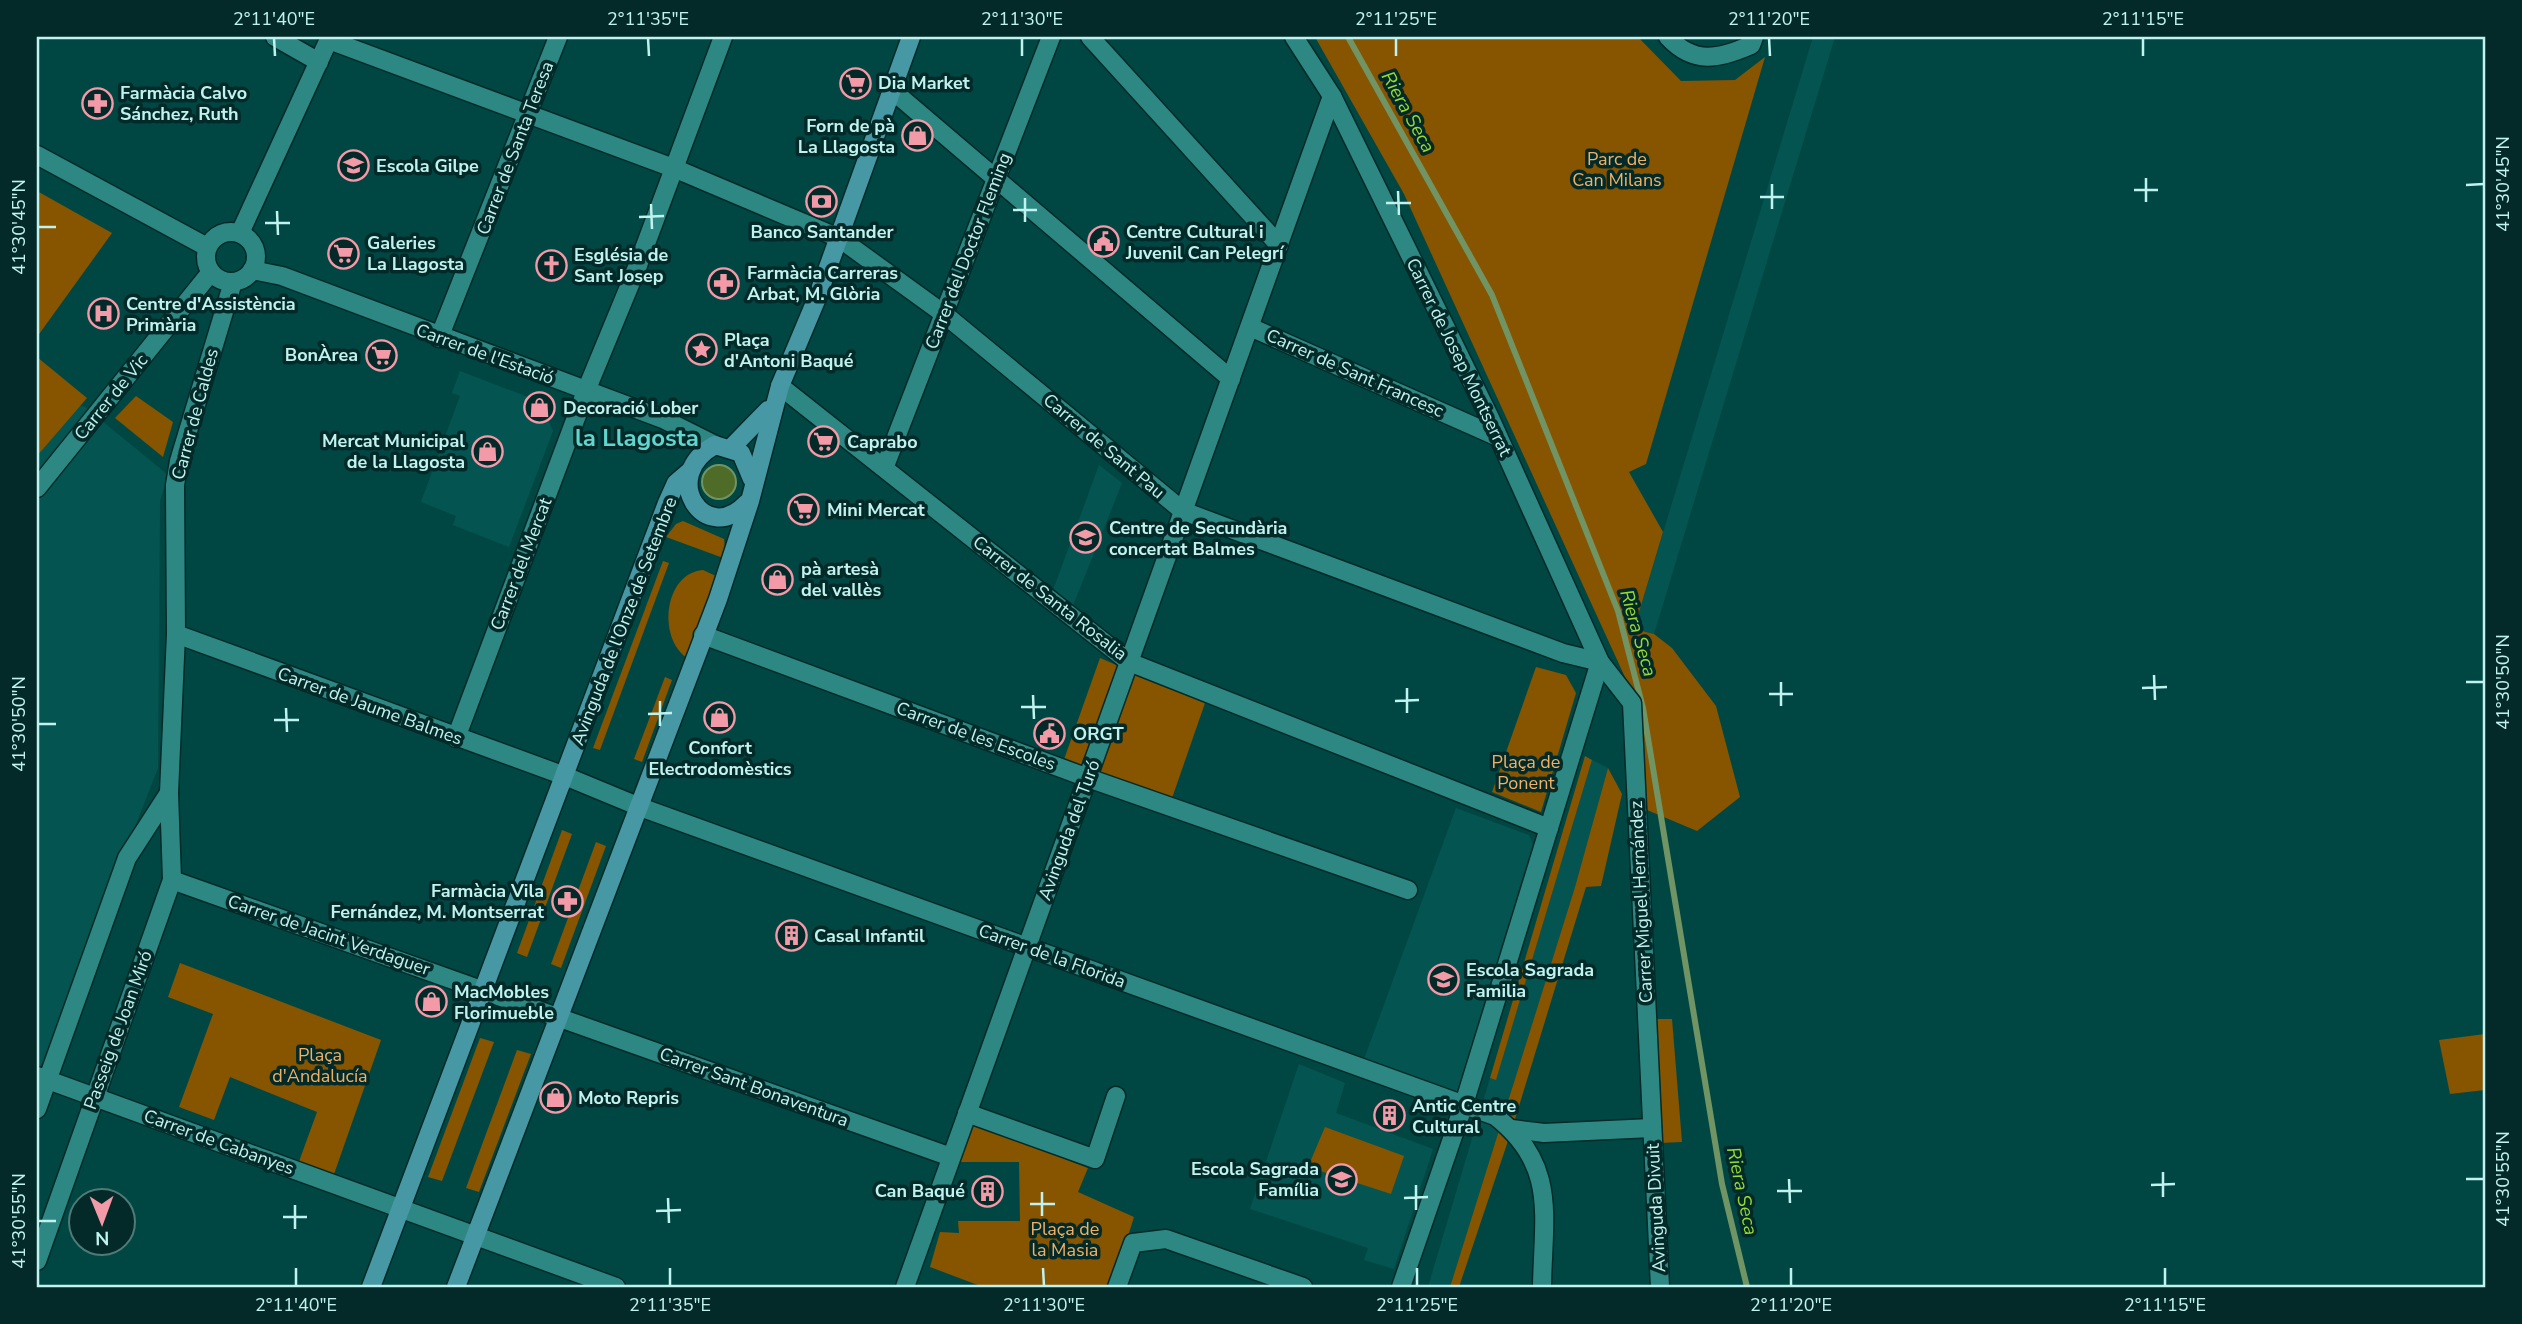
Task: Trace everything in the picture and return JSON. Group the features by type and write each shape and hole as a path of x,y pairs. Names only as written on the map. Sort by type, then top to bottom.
{"main road":[{"path":"723,446 746,459 751,493 738,513 728,518 713,517 699,510 690,497 690,471 702,452 723,446 765,415 778,390 839,238 911,37"},
{"path":"456,1287 718,598 751,493 778,390"},
{"name":"Avinguda de l'Onze de Setembre","path":"371,1287 667,503 676,483 690,471"}],"street":[{"path":"275,37 318,62"},
{"name":"Carrer de Santa Teresa","path":"439,338 530,115 558,37"},
{"name":"Carrer del Mercat","path":"456,738 586,391 676,169 723,37"},
{"name":"Carrer del Doctor Fleming","path":"885,466 1051,37"},
{"path":"1090,37 1279,245"},
{"name":"Carrer de Josep Montserrat","path":"1294,37 1332,96 1498,437 1600,662 1616,681"},
{"path":"1668,37 1689,55 1724,57 1751,45 1754,37"},
{"path":"240,233 329,38"},
{"name":"Carrer de Sant Pau","path":"329,38 676,169 839,238 944,314 1183,511 1563,653 1600,662"},
{"path":"893,91 1231,379"},
{"name":"Avinguda del Turó","path":"905,1287 1332,96"},
{"path":"37,155 207,247"},
{"path":"221,233 240,233 255,248 256,262 252,270 240,280 226,281 211,272 206,258 207,247 221,233"},
{"name":"Carrer de l'Estació","path":"252,270 282,276 439,338 686,429 723,446"},
{"name":"Carrer de Vic","path":"37,488 211,272"},
{"name":"Carrer de Caldes","path":"176,634 175,485 233,282"},
{"name":"Carrer de Sant Francesc","path":"1250,327 1498,437"},
{"name":"Carrer de Santa Rosalia","path":"778,390 885,466 1129,662 1549,828"},
{"name":"Carrer de Jaume Balmes","path":"176,634 565,776"},
{"name":"Passeig de Joan Miró","path":"37,1261 172,880 169,793 176,634"},
{"name":"Carrer de les Escoles","path":"703,635 1087,778 1408,890"},
{"path":"1401,1287 1464,1104 1600,662"},
{"name":"Carrer Miguel Hernández","path":"1616,681 1632,703 1652,1128"},
{"path":"565,776 640,807"},
{"path":"37,1110 42,1078 127,858 169,793"},
{"name":"Carrer de la Florida","path":"640,807 1464,1104 1495,1116 1512,1129"},
{"name":"Carrer de Jacint Verdaguer","path":"172,880 485,990"},
{"path":"485,990 558,1017"},
{"name":"Carrer Sant Bonaventura","path":"558,1017 951,1157"},
{"name":"Carrer de Cabanyes","path":"42,1078 401,1210"},
{"path":"967,1113 1096,1159 1116,1096"},
{"path":"1512,1129 1544,1133 1652,1128"},
{"name":"Avinguda Divuit","path":"1652,1128 1660,1287"},
{"path":"1512,1129 1537,1165 1544,1186 1542,1287"},
{"path":"401,1210 617,1287"},
{"path":"1117,1287 1133,1242 1166,1240 1303,1287"}],"shaded area":[{"path":"1813,37 1835,37 1654,634 1634,629"},
{"name":"Mercat Municipal de la Llagosta","path":"460,371 541,402 553,431 509,547 453,525 456,516 421,502 460,396 452,393"},
{"path":"78,405 85,407 168,475 160,501 158,768 41,1066 37,1064 37,456"},
{"path":"719,465 731,470 736,482 731,494 719,499 707,494 702,482 707,470"},
{"name":"Centre de Secundària concertat Balmes","path":"1099,465 1122,483 1072,608 1052,593"},
{"path":"1592,760 1608,768 1575,887 1450,1287 1428,1287 1490,1078 1496,1079"},
{"name":"Escola Sagrada Familia","path":"1456,808 1529,835 1534,847 1461,1091 1455,1094 1363,1062"},
{"name":"Escola Sagrada Família","path":"1299,1064 1345,1083 1336,1113 1433,1149 1394,1269 1364,1260 1368,1248 1250,1209"}],"green space":[{"name":"Parc de Can Milans","path":"1315,37 1638,37 1681,81 1735,80 1765,57 1646,464 1629,472 1663,532 1634,629 1654,634 1672,648 1716,706 1740,797 1697,831 1647,810 1635,699 1404,194"},
{"path":"37,191 112,233 37,337"},
{"path":"37,357 87,398 37,456"},
{"path":"136,396 173,422 163,457 115,418"},
{"path":"683,521 724,539 726,559 666,537 676,524"},
{"path":"663,561 669,563 600,750 593,748"},
{"path":"703,570 718,577 687,658 677,649 671,636 669,608 680,582 690,574"},
{"path":"1100,658 1205,703 1170,804 1062,765"},
{"name":"Plaça de Ponent","path":"1536,667 1566,675 1576,693 1541,812 1492,792"},
{"path":"665,677 672,680 642,762 634,759"},
{"path":"1585,756 1592,760 1496,1080 1490,1078"},
{"path":"1608,768 1622,794 1601,886 1586,887 1512,1129 1459,1287 1450,1287 1575,887"},
{"path":"562,830 572,834 527,957 517,953"},
{"path":"596,842 606,846 561,968 551,964"},
{"name":"Plaça d'Andalucía","path":"180,963 381,1040 333,1177 297,1167 317,1112 230,1077 214,1120 179,1107 213,1014 168,997"},
{"path":"1653,1019 1672,1019 1682,1142 1660,1143"},
{"path":"2485,1034 2485,1090 2450,1094 2439,1040"},
{"path":"480,1038 494,1042 442,1181 428,1177"},
{"path":"517,1050 531,1054 479,1192 466,1188"},
{"name":"Plaça de la Masia","path":"974,1123 1088,1168 1078,1192 1134,1217 1112,1287 983,1287 930,1267 940,1232 959,1233 958,1221 1020,1221 1019,1162 957,1162"},
{"path":"1325,1127 1404,1156 1391,1194 1308,1167"}],"waterway":[{"name":"Riera Seca","path":"1348,37 1492,295 1618,611 1643,708 1722,1184 1747,1287"}],"place":[{"name":"Dia Market","path":"855,83"},
{"name":"Farmàcia Calvo Sánchez, Ruth","path":"97,103"},
{"name":"Forn de pà La Llagosta","path":"918,136"},
{"name":"Escola Gilpe","path":"353,166"},
{"name":"Banco Santander","path":"822,201"},
{"name":"Centre Cultural i Juvenil Can Pelegrí","path":"1103,242"},
{"name":"Galeries La Llagosta","path":"344,253"},
{"name":"Església de Sant Josep","path":"551,265"},
{"name":"Farmàcia Carreras Arbat, M. Glòria","path":"724,283"},
{"name":"Centre d'Assistència Primària","path":"103,314"},
{"name":"Plaça d'Antoni Baqué","path":"701,350"},
{"name":"BonÀrea","path":"381,355"},
{"name":"Decoració Lober","path":"540,408"},
{"name":"Caprabo","path":"824,442"},
{"name":"Mercat Municipal de la Llagosta","path":"488,451"},
{"name":"Mini Mercat","path":"804,510"},
{"name":"Centre de Secundària concertat Balmes","path":"1086,538"},
{"name":"pà artesà del vallès","path":"778,579"},
{"name":"Confort Electrodomèstics","path":"720,718"},
{"name":"ORGT","path":"1050,734"},
{"name":"Farmàcia Vila Fernández, M. Montserrat","path":"567,901"},
{"name":"Casal Infantil","path":"791,936"},
{"name":"Escola Sagrada Familia","path":"1443,980"},
{"name":"MacMobles Florimueble","path":"431,1002"},
{"name":"Moto Repris","path":"555,1098"},
{"name":"Antic Centre Cultural","path":"1389,1116"},
{"name":"Escola Sagrada Família","path":"1342,1179"},
{"name":"Can Baqué","path":"988,1191"}],"district":[{"name":"la Llagosta","path":"637,438"}]}
